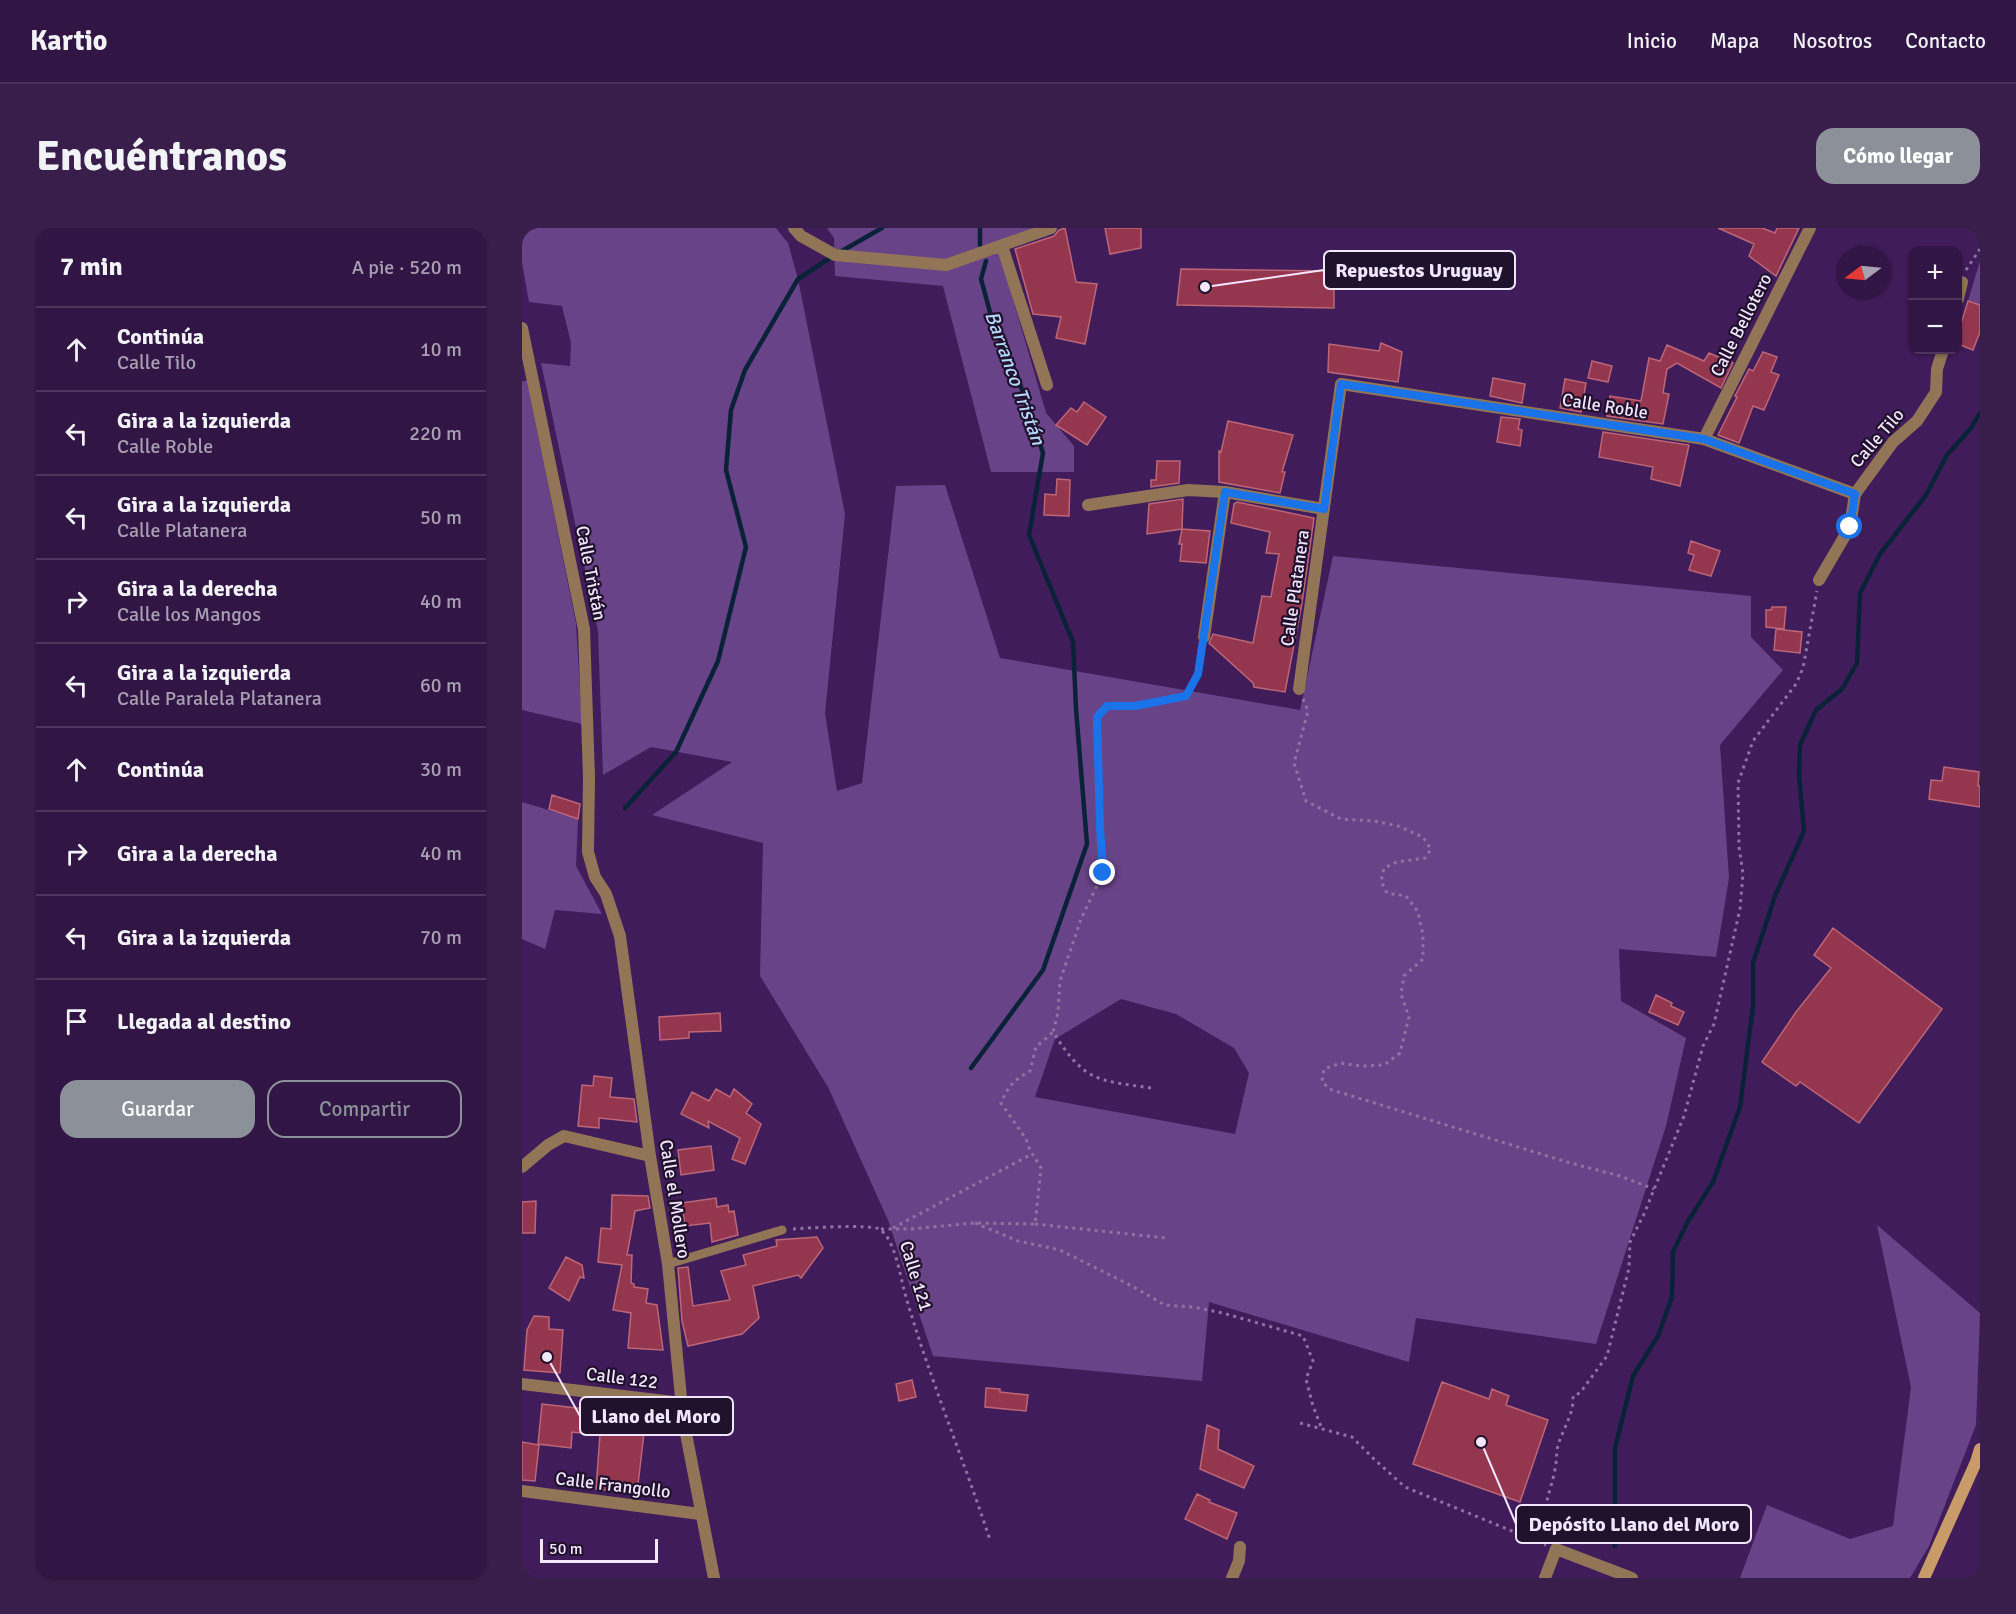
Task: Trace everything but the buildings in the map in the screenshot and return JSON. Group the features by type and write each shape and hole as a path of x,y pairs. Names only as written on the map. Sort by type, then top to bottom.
{"main road":[{"path":"1924,1578 1980,1449"}],"street":[{"path":"794,228 801,236 835,255 946,265 1051,228"},
{"name":"Calle Bellotero","path":"1704,439 1810,228"},
{"path":"1002,246 1047,385"},
{"name":"Calle Tristán","path":"522,328 584,629 589,767 588,830"},
{"name":"Calle Tilo","path":"1819,580 1850,527 1855,494 1893,442 1917,421 1936,392 1936,369 1942,354"},
{"name":"Calle Roble","path":"1341,384 1704,439 1855,494"},
{"name":"Calle Platanera","path":"1299,689 1341,384"},
{"path":"1088,505 1188,490 1225,492 1324,509"},
{"path":"1204,637 1225,492"},
{"name":"Calle el Mollero","path":"588,830 590,864 606,894 620,936 650,1156 668,1264 682,1403 700,1514 714,1578"},
{"path":"522,1167 548,1145 564,1136 650,1156"},
{"name":"Calle 122","path":"522,1384 682,1403"},
{"name":"Calle Frangollo","path":"522,1491 700,1514"},
{"path":"1232,1578 1239,1561 1240,1547"},
{"path":"1545,1578 1556,1549 1632,1578"}],"lane":[{"path":"668,1264 782,1230"}],"path":[{"path":"1962,282 1968,265 1980,249"},
{"path":"1556,1549 1546,1530 1544,1511 1558,1447 1573,1406 1573,1396 1580,1393 1606,1356 1629,1268 1630,1242 1684,1116 1703,1046 1714,1024 1740,909 1743,874 1739,847 1738,783 1753,741 1796,684 1803,668 1819,580"},
{"path":"1035,1224 1041,1168 1026,1139 1001,1103 1008,1087 1030,1071 1036,1047 1053,1032 1058,1012 1060,981 1082,919 1103,873 1097,717 1107,706 1135,706 1186,696 1198,674 1204,637"},
{"path":"1299,689 1308,711 1301,744 1294,763 1306,801 1341,819 1374,821 1398,826 1424,837 1431,849 1425,858 1397,862 1384,868 1381,881 1387,892 1406,896 1418,912 1423,935 1423,958 1404,976 1401,994 1409,1017 1400,1053 1384,1065 1361,1066 1341,1063 1324,1069 1322,1081 1329,1089 1620,1176 1654,1189"},
{"path":"1053,1032 1066,1052 1086,1073 1101,1081 1151,1088"},
{"path":"891,1229 1032,1154"},
{"path":"975,1223 1018,1241 1060,1250 1165,1305 1193,1306 1303,1336 1313,1362 1306,1378 1322,1429"},
{"path":"880,1229 975,1223 1035,1224 1166,1238"},
{"name":"Calle 121","path":"782,1230 866,1226 880,1229 891,1244 916,1334 965,1465 990,1540"},
{"path":"1300,1423 1352,1437 1405,1487 1556,1549"}],"shaded area":[{"path":"522,228 776,228 788,243 798,279 845,514 825,713 837,791 862,783 896,486 945,485 1000,658 1300,710 1333,556 1751,596 1751,637 1783,670 1720,745 1729,878 1716,957 1619,949 1621,1001 1686,1038 1666,1126 1596,1344 1416,1318 1409,1362 1209,1302 1202,1381 933,1356 888,1220 828,1087 760,976 763,843 652,815 732,762 651,747 603,775 598,631 541,363 570,366 571,343 562,306 529,302 522,263","holes":["1121,999 1176,1014 1234,1048 1249,1073 1235,1134 1035,1097 1055,1039"]},
{"path":"827,228 1033,228 997,244 1046,413 1074,446 1074,472 991,472 943,286 835,276 834,238"},
{"path":"1980,261 1980,305 1968,301"},
{"path":"522,381 527,381 576,623 582,724 522,710"},
{"path":"522,802 578,819 576,866 602,914 555,910 545,949 522,939"},
{"path":"1877,1225 1980,1313 1976,1425 1929,1546 1910,1578 1740,1578 1767,1505 1850,1539 1893,1526 1911,1387"}],"waterway":[{"path":"840,252 882,228"},
{"name":"Barranco Tristán","path":"980,228 980,245"},
{"path":"625,808 676,752 718,661 746,547 726,470 731,410 745,370 798,279 833,256"},
{"name":"Barranco Tristán","path":"971,1068 1043,970 1087,844 1073,642 1029,535 1043,453 1017,375 994,327 981,279 986,261"},
{"path":"1615,1546 1615,1448 1633,1376 1658,1336 1672,1297 1673,1252 1688,1221 1713,1182 1740,1107 1753,1006 1753,963 1775,896 1804,831 1799,774 1800,745 1816,710 1842,689 1857,663 1860,593 1880,554 1926,495 1947,455 1971,428 1980,413"}],"place":[{"name":"Repuestos Uruguay","path":"1205,287"},
{"name":"Llano del Moro","path":"547,1357"},
{"name":"Depósito Llano del Moro","path":"1481,1442"}],"route":[{"path":"1103,873 1097,717 1107,706 1135,706 1186,696 1198,674 1225,492 1324,509 1341,384 1704,439 1855,494 1850,527"}]}
